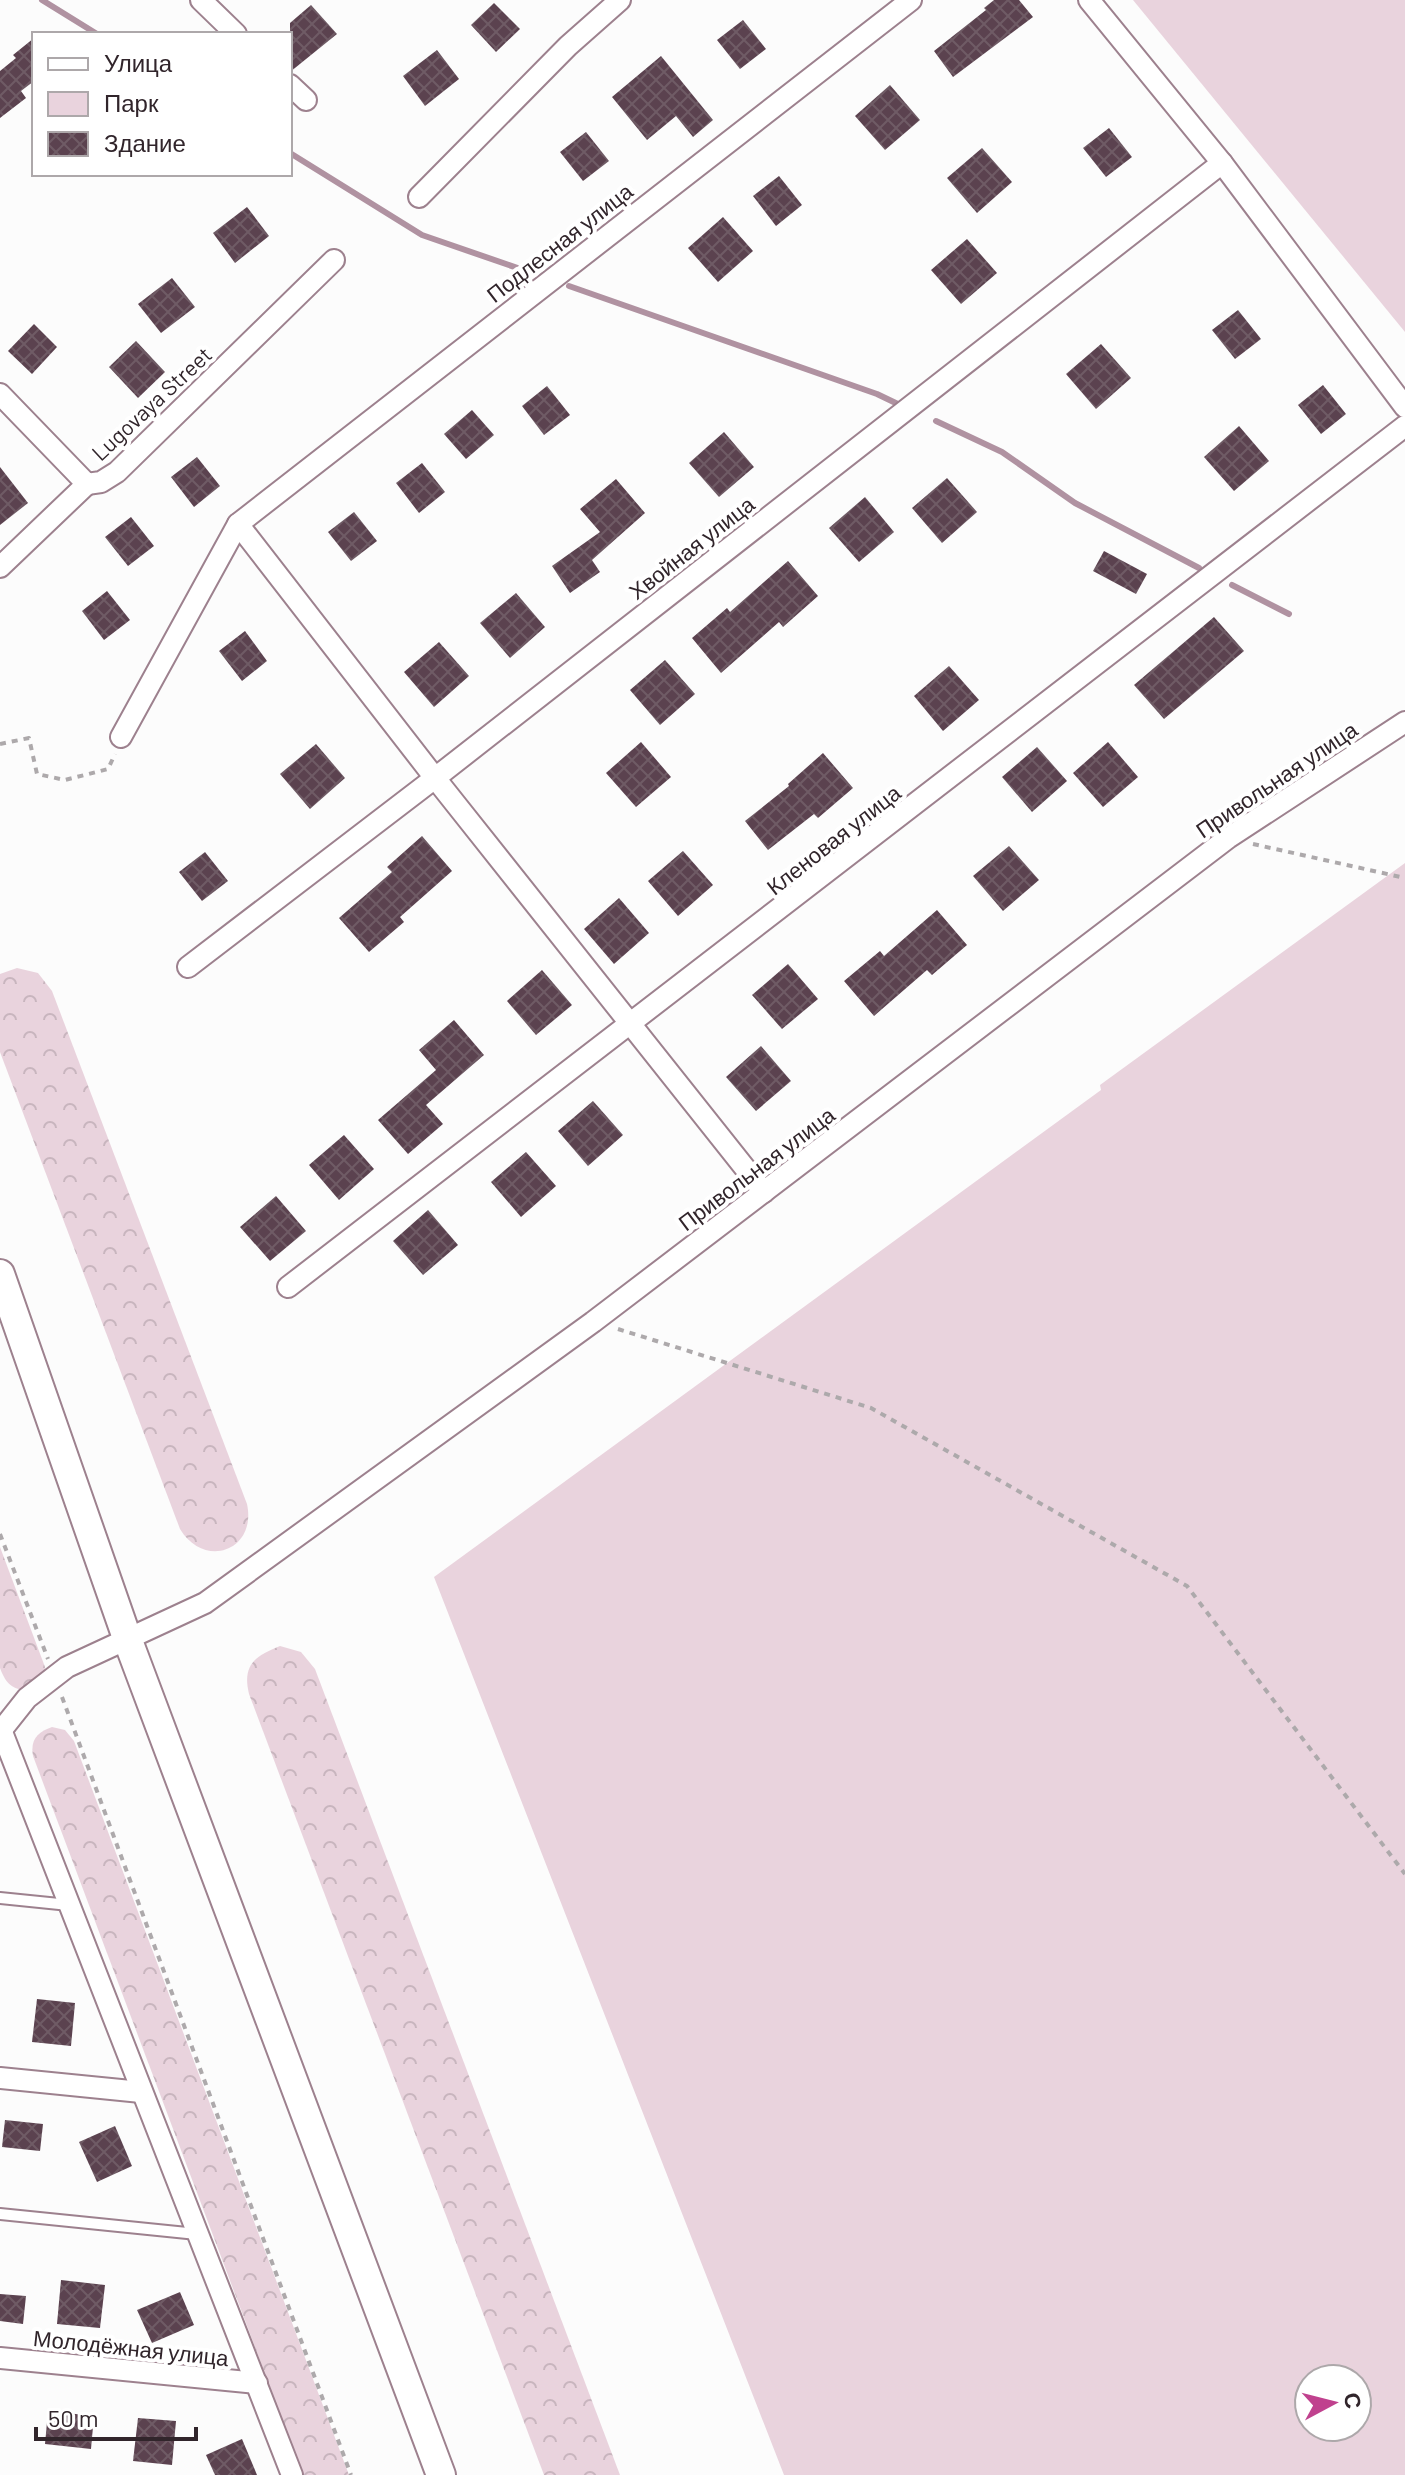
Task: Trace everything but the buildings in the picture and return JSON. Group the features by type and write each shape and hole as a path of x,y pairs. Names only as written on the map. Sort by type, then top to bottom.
{"street":[{"path":"201,0 234,32"},
{"path":"419,197 568,46 620,0"},
{"name":"Подлесная улица","path":"238,524 911,0"},
{"path":"1089,0 1222,163 1405,407"},
{"path":"292,87 306,100"},
{"name":"Хвойная улица","path":"188,967 435,778 1222,163"},
{"name":"Lugovaya Street","path":"0,394 87,484 101,482 117,472 334,260"},
{"name":"Кленовая улица","path":"288,1287 1405,426"},
{"path":"0,567 87,484"},
{"path":"121,737 238,524 764,1192"},
{"name":"Привольная улица","path":"1,1730 27,1698 67,1667 205,1603 593,1322 1228,838 1405,722"},
{"path":"0,1274 127,1638 441,2475"},
{"path":"1,1730 292,2475"},
{"path":"0,2078 141,2092"},
{"name":"Молодёжная улица","path":"0,2358 257,2383"}],"lane":[{"path":"0,1898 69,1905"},
{"path":"0,2214 198,2234"}],"path":[{"path":"0,744 29,738 37,774 65,780 108,769 121,737"},
{"path":"1228,838 1405,878"},
{"path":"593,1322 871,1408 1187,1586 1405,1874"},
{"path":"0,1534 351,2475"}],"green space":[{"path":"1133,0 1405,0 1405,332"},
{"path":"1405,863 1405,2475 784,2475 434,1577 1101,1090 1100,1085"},
{"path":"17,968 38,973 52,991 247,1504 248,1520 244,1533 237,1543 227,1549 202,1549 190,1542 180,1529 0,1052 0,974"},
{"path":"0,1547 45,1667 44,1674 25,1690 9,1684 0,1668"},
{"path":"280,1646 301,1652 315,1669 620,2475 544,2475 249,1694 247,1676 252,1663"},
{"path":"52,1727 65,1730 74,1741 349,2475 303,2475 33,1756 36,1737"}],"waterway":[{"path":"42,0 94,32"},
{"path":"292,154 422,235 532,273"},
{"path":"569,286 877,394 902,406"},
{"path":"936,421 1002,452 1075,503 1199,568"},
{"path":"1232,585 1289,614"}]}
